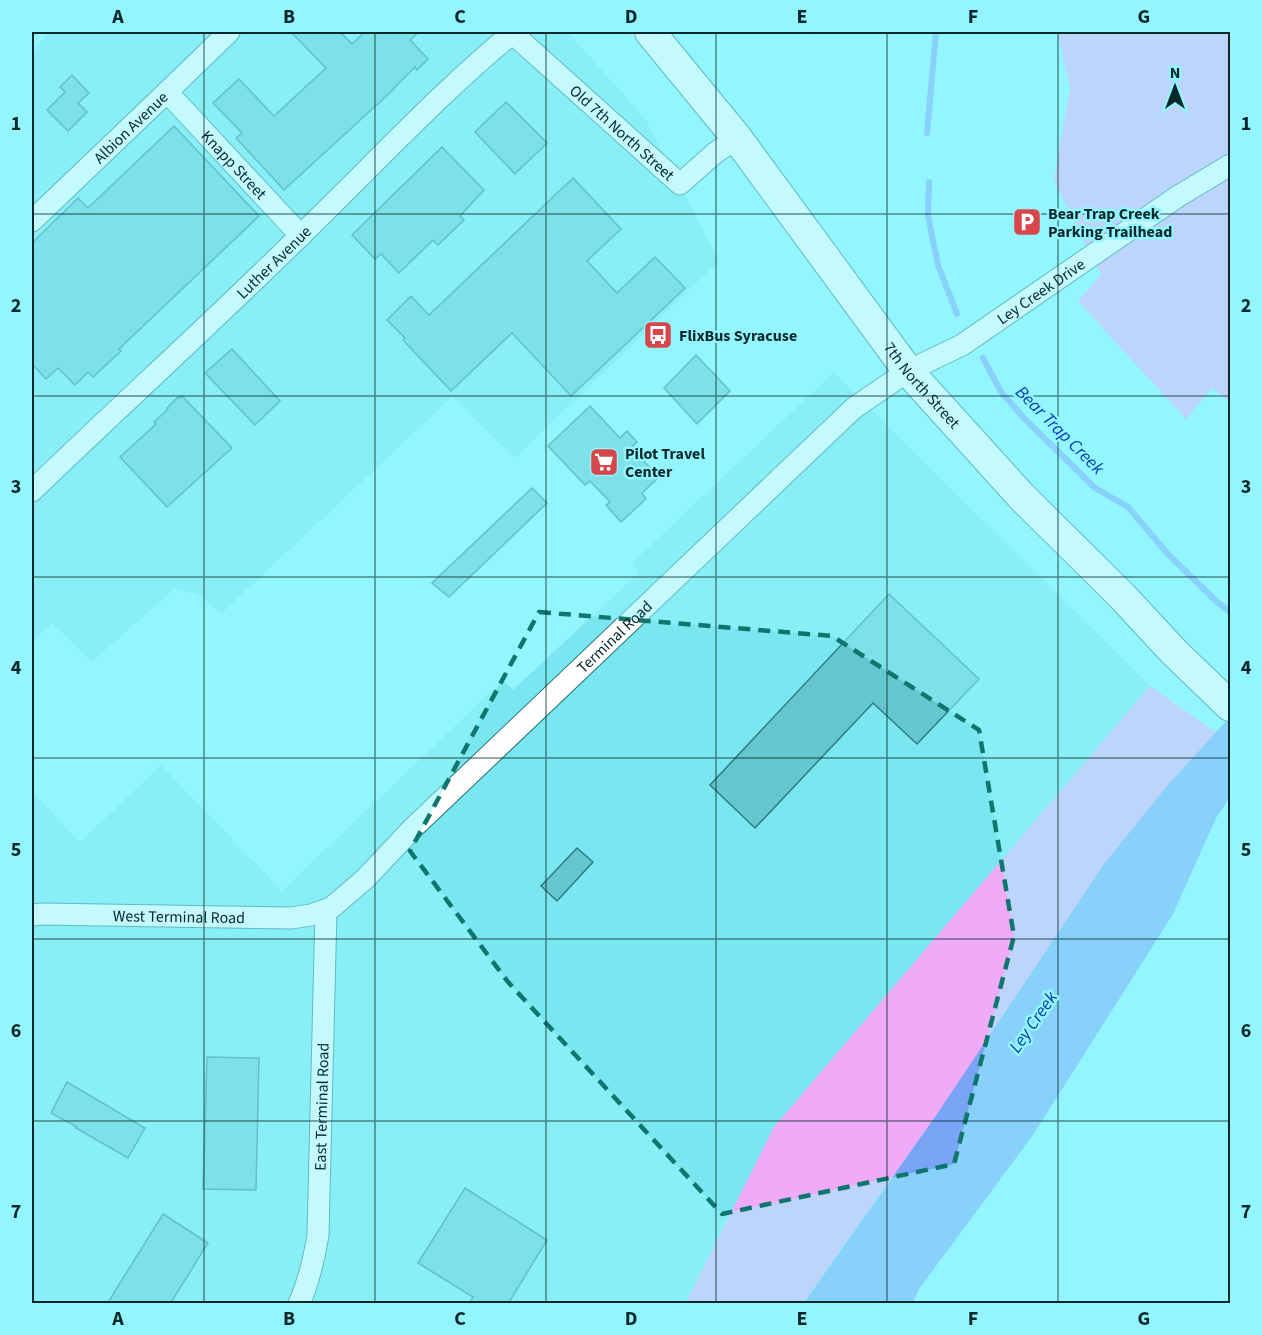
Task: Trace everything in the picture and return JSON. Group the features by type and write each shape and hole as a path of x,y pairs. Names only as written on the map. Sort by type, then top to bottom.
{"street":[{"name":"Albion Avenue","path":"32,221 229,32"},
{"name":"Old 7th North Street","path":"512,32 680,184 715,153 737,138"},
{"name":"Luther Avenue","path":"32,491 301,236 432,106 512,32"},
{"name":"7th North Street","path":"650,32 737,138 908,371 1021,496 1230,706"},
{"name":"Knapp Street","path":"167,92 301,236"},
{"name":"Ley Creek Drive","path":"908,371 962,345 1178,197 1230,165"},
{"name":"Terminal Road","path":"326,910 364,879 413,828 854,408 908,371"},
{"name":"West Terminal Road","path":"32,915 291,918 326,910"},
{"name":"East Terminal Road","path":"299,1304 308,1284 318,1235 326,910"}],"highlighted area":[{"path":"539,612 832,636 979,730 1014,936 954,1164 722,1214 508,982 410,851"}],"shaded area":[{"path":"47,32 568,32 646,120 719,261 515,458 452,397 222,613 197,594 174,589 92,662 52,623 32,642 32,56"},
{"path":"1058,32 1230,32 1230,402 1212,388 1186,419 1078,301 1101,275 1054,180 1070,88"},
{"path":"834,372 1150,686 774,1127 685,1303 32,1303 32,791 80,842 161,765 282,891 503,680 513,690 639,572 632,563"},
{"path":"1150,686 1228,741 937,1114 803,1303 685,1304 774,1127"}],"water":[{"name":"Ley Creek","path":"1230,717 1230,797 1216,818 1173,914 1033,1135 919,1289 913,1303 803,1304 937,1114 1104,864 1167,786"}],"building":[{"path":"291,32 340,32 352,44 365,32 419,32 410,40 428,59 417,70 415,67 284,190 236,138 242,133 213,103 239,79 274,116 326,68"},
{"path":"72,75 89,93 78,103 87,112 68,131 47,110 65,92 60,87"},
{"path":"506,102 547,143 515,174 475,132"},
{"path":"174,126 259,216 119,349 121,351 93,377 88,372 75,385 58,368 46,379 32,364 32,243 78,198 88,208"},
{"path":"442,147 484,190 460,216 464,220 438,245 433,240 399,273 381,254 375,259 352,235"},
{"path":"573,178 621,229 587,261 617,293 655,257 685,288 571,396 512,333 451,391 387,320 411,296 429,315"},
{"path":"232,349 280,401 255,425 205,373"},
{"path":"696,355 730,391 697,424 664,388"},
{"path":"182,396 232,448 167,507 120,457 156,424 154,422 178,397"},
{"name":"Pilot Travel Center","path":"590,406 620,438 627,431 637,442 631,448 659,477 642,493 646,499 621,522 606,505 610,502 590,481 585,485 548,446"},
{"path":"532,488 547,503 449,597 432,583"},
{"path":"889,594 979,679 917,744 873,703 755,828 710,785"},
{"path":"577,848 593,862 557,901 541,886"},
{"path":"207,1057 259,1058 256,1190 203,1189"},
{"path":"67,1082 145,1128 128,1158 51,1113"},
{"path":"465,1188 547,1240 508,1304 469,1304 473,1297 418,1263"},
{"path":"163,1214 208,1243 170,1304 107,1304"}],"waterway":[{"name":"Bear Trap Creek","path":"927,133 936,32"},
{"name":"Bear Trap Creek","path":"929,182 928,216 938,265 957,314"},
{"name":"Bear Trap Creek","path":"983,358 1001,392 1025,419 1095,488 1128,507 1167,553 1230,612"}],"place":[{"name":"Bear Trap Creek Parking Trailhead","path":"1027,222"},
{"name":"FlixBus Syracuse","path":"658,335"},
{"name":"Pilot Travel Center","path":"604,462"}]}
